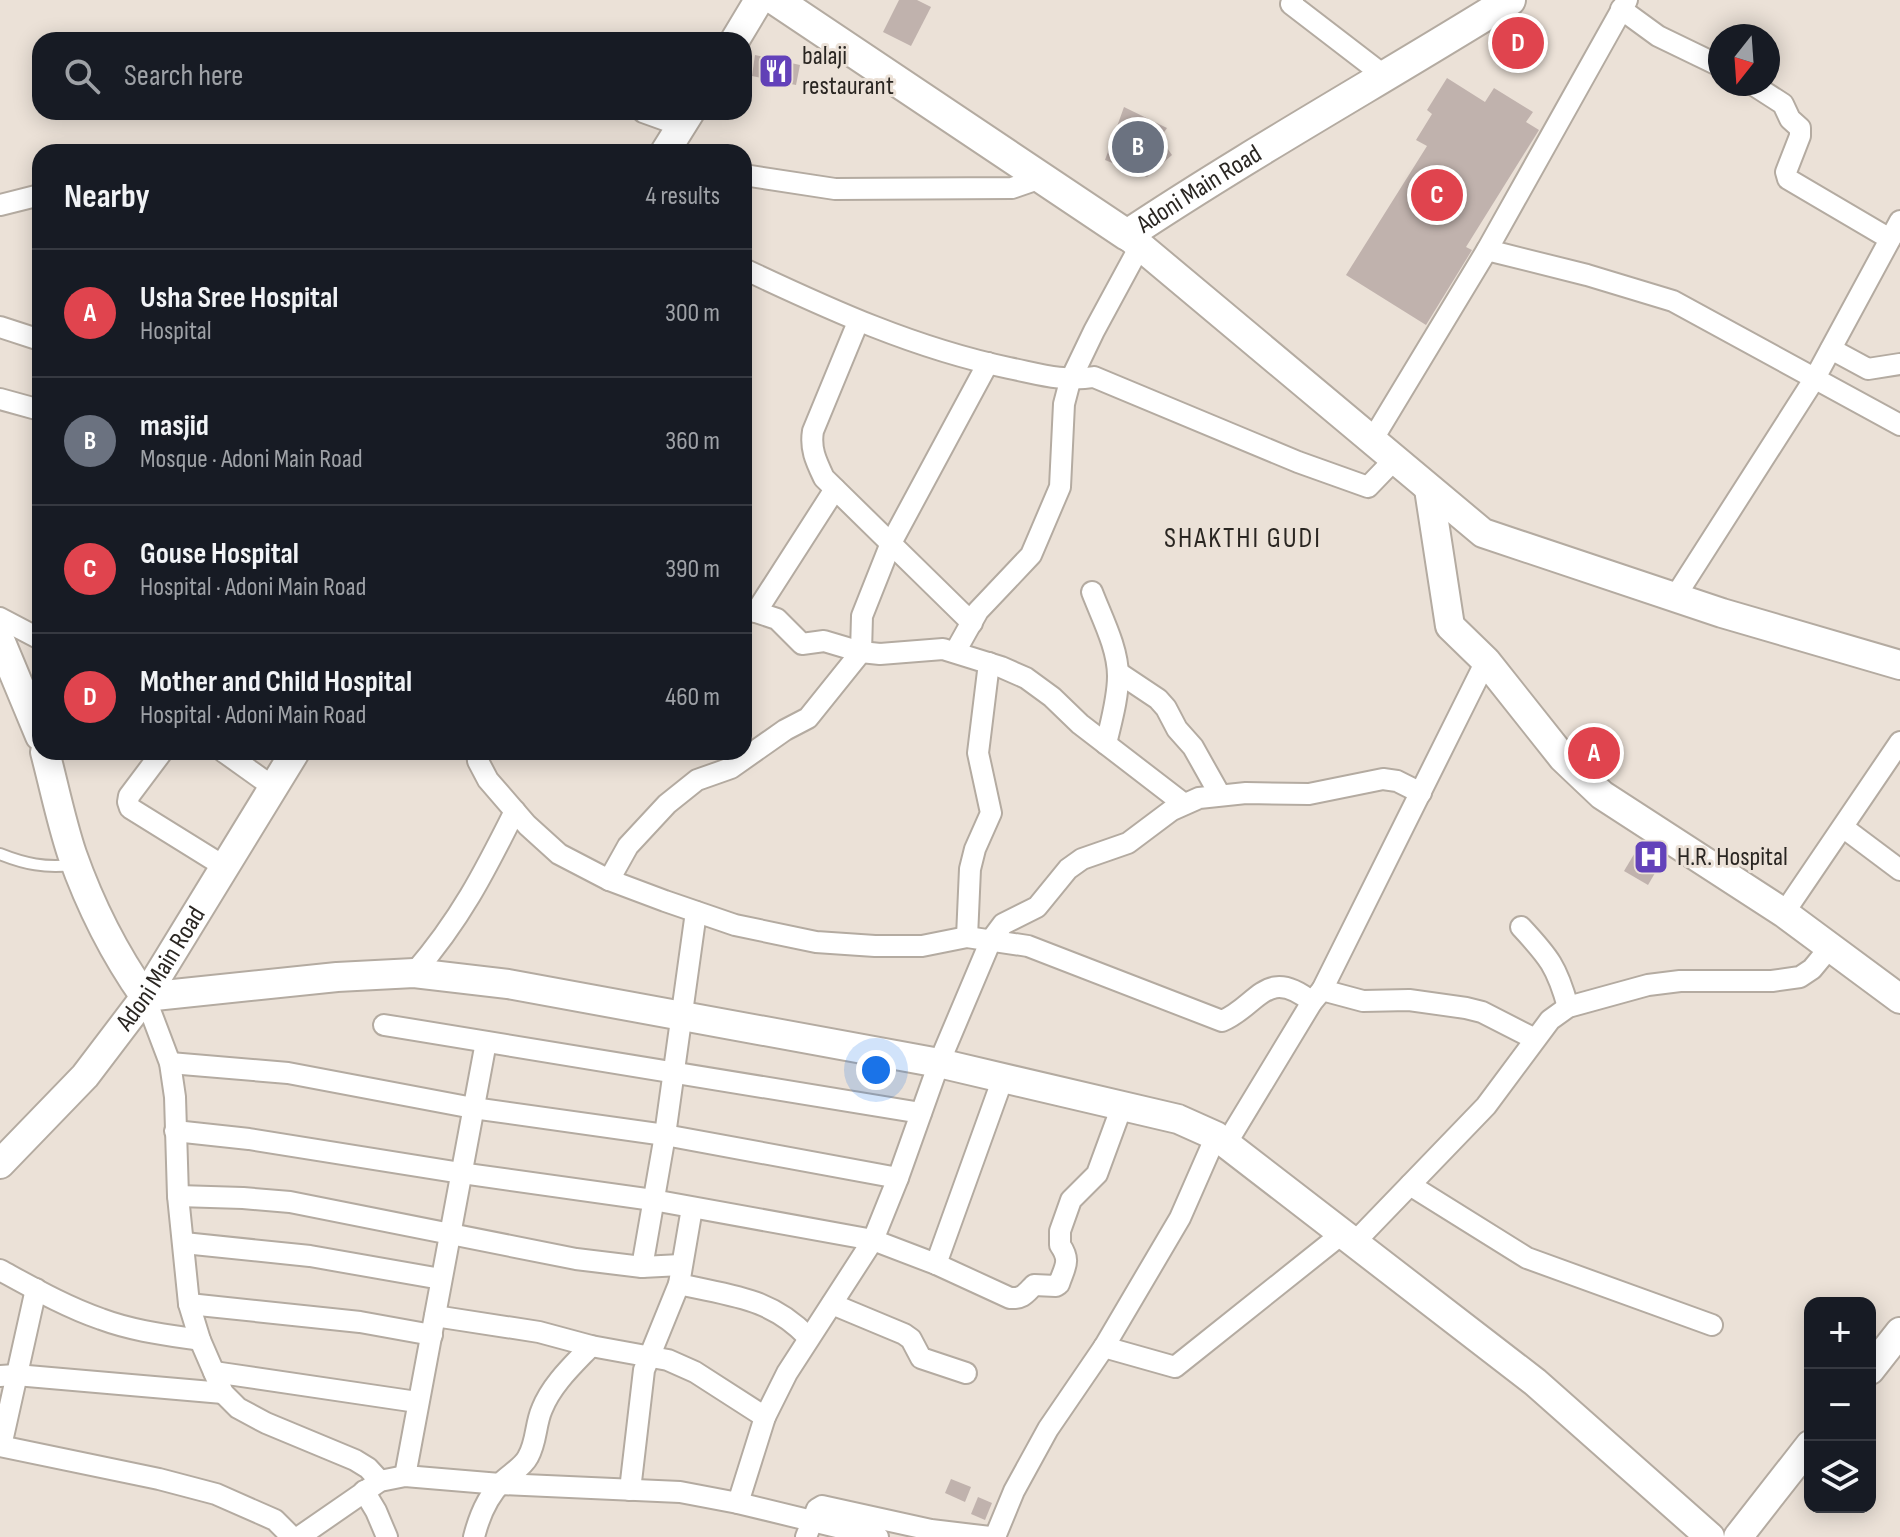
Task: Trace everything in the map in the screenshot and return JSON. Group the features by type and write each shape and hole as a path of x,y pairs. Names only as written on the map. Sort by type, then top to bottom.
{"main road":[{"name":"Adoni Main Road","path":"776,0 1134,241 1221,172 1386,77 1510,0"}],"street":[{"path":"740,32 759,0"},
{"path":"1293,0 1291,4 1386,77"},
{"path":"1371,442 1487,250 1624,5 1658,36 1708,60"},
{"path":"1675,597 1815,378 1895,230 1788,179 1786,172 1800,136 1800,128 1790,119 1783,104 1771,96"},
{"path":"670,144 685,120"},
{"path":"752,176 835,189 1012,188 1041,178"},
{"path":"0,205 32,197"},
{"path":"955,652 978,611 1031,555 1060,487 1064,404 1070,381 1134,241 1483,533 1675,597 1900,665"},
{"path":"1487,250 1673,301 1900,425"},
{"path":"752,273 858,322 958,357 1070,381 1094,377 1298,462 1368,487 1394,460"},
{"path":"858,322 813,431 811,446 824,478 972,623"},
{"path":"0,327 32,337"},
{"path":"1831,349 1868,369 1900,364"},
{"path":"752,753 808,718 861,652 862,616 891,543 988,363"},
{"path":"0,399 32,408"},
{"path":"752,607 835,489"},
{"path":"1429,489 1450,626 1486,661 1563,758 1602,795 1784,913 1900,999"},
{"path":"1092,592 1119,673 1106,744"},
{"path":"752,611 782,622 802,644 824,641 861,652 903,653 943,649 1026,678 1184,804"},
{"path":"0,618 32,635"},
{"path":"0,640 32,717"},
{"path":"809,1529 817,1509 822,1506 920,1528 992,1537 1048,1429 1104,1347 1180,1218 1221,1140 1317,996 1486,661"},
{"path":"967,937 970,869 991,813 978,753 989,663"},
{"path":"1119,673 1166,708 1220,795"},
{"path":"1784,913 1900,742"},
{"path":"47,760 76,864 91,902 119,960 145,997 170,1063 175,1097 178,1196 189,1304 200,1340 223,1393 238,1408 266,1423 368,1468 376,1511 387,1537"},
{"path":"156,760 129,796 130,808 225,867"},
{"path":"235,760 273,787"},
{"name":"Adoni Main Road","path":"0,1164 85,1076 145,997 290,760"},
{"path":"478,760 488,780 559,854 609,880 735,925 816,942 922,946 967,937 1028,946 1113,976 1222,1021 1259,993 1272,988 1288,988 1317,996 1363,1001 1409,1000 1466,1008 1482,1012 1535,1039"},
{"path":"609,880 628,846 667,804 697,780 731,768 742,760"},
{"path":"738,1503 765,1417 808,1337 873,1240 939,1063 991,940 1003,924 1037,907 1068,869 1082,859 1128,843 1184,804 1220,795 1309,794 1383,779 1397,781 1421,793"},
{"path":"414,973 459,916 479,884 515,811"},
{"path":"1844,828 1900,870"},
{"path":"642,1267 665,1135 696,912"},
{"path":"1521,927 1551,960 1559,975 1568,1007"},
{"path":"1104,1347 1175,1367 1348,1238 1410,1185 1486,1106 1550,1020 1568,1007 1648,985 1680,981 1772,981 1800,977 1812,969 1831,946"},
{"path":"145,997 337,977 414,973 508,984 939,1063 1178,1119 1221,1140 1535,1382 1710,1537"},
{"path":"384,1025 921,1113"},
{"path":"405,1476 486,1042"},
{"path":"170,1063 288,1073 473,1108 665,1135 898,1178"},
{"path":"936,1264 1003,1078"},
{"path":"175,1131 249,1139 653,1200 873,1240 936,1264 1010,1298 1023,1297 1034,1285 1059,1284 1067,1260 1058,1240 1071,1200 1097,1174 1122,1106"},
{"path":"1410,1185 1527,1258 1712,1325"},
{"path":"178,1196 290,1202 576,1259 680,1274 778,1311 808,1337"},
{"path":"630,1490 644,1370 672,1304 692,1208"},
{"path":"184,1243 310,1256 441,1279"},
{"path":"0,1270 104,1320 153,1333 200,1340"},
{"path":"36,1289 8,1375 1,1446 216,1494 275,1520 292,1537"},
{"path":"189,1304 346,1320 539,1332 591,1346 648,1355 695,1372 765,1417"},
{"path":"832,1304 904,1334 911,1339 921,1358 966,1373"},
{"path":"1871,1369 1900,1332"},
{"path":"474,1537 482,1511 500,1484 527,1459 549,1393 591,1346"},
{"path":"214,1372 417,1402"},
{"path":"8,1375 223,1393"},
{"path":"1738,1537 1804,1453"},
{"path":"299,1537 372,1486 405,1476 500,1484 680,1492 738,1503 809,1529 878,1537"}],"lane":[{"path":"0,854 27,865 49,867 76,864"}],"building":[{"path":"899,0 917,0 931,7 911,46 883,32"},
{"path":"1517,23 1537,39 1522,56 1503,40"},
{"name":"balaji restaurant","path":"755,55 800,65 796,85 752,76"},
{"path":"1447,78 1485,102 1494,88 1533,112 1526,122 1539,130 1466,247 1472,250 1426,325 1346,275 1427,146 1416,140 1432,114 1427,110"},
{"path":"1124,107 1167,128 1160,138 1172,155 1147,177 1105,160"},
{"path":"1593,735 1608,744 1595,765 1582,752"},
{"path":"1642,841 1665,856 1648,885 1624,871"},
{"path":"951,1479 971,1487 965,1502 945,1493"},
{"path":"978,1497 992,1503 985,1520 971,1514"}],"place":[{"name":"Mother and Child Hospital","path":"1518,43"},
{"name":"balaji restaurant","path":"776,71"},
{"name":"masjid","path":"1138,147"},
{"name":"Gouse Hospital","path":"1437,195"},
{"name":"Usha Sree Hospital","path":"1594,753"},
{"name":"H.R. Hospital","path":"1651,857"}],"district":[{"name":"SHAKTHI GUDI","path":"1243,538"}]}
